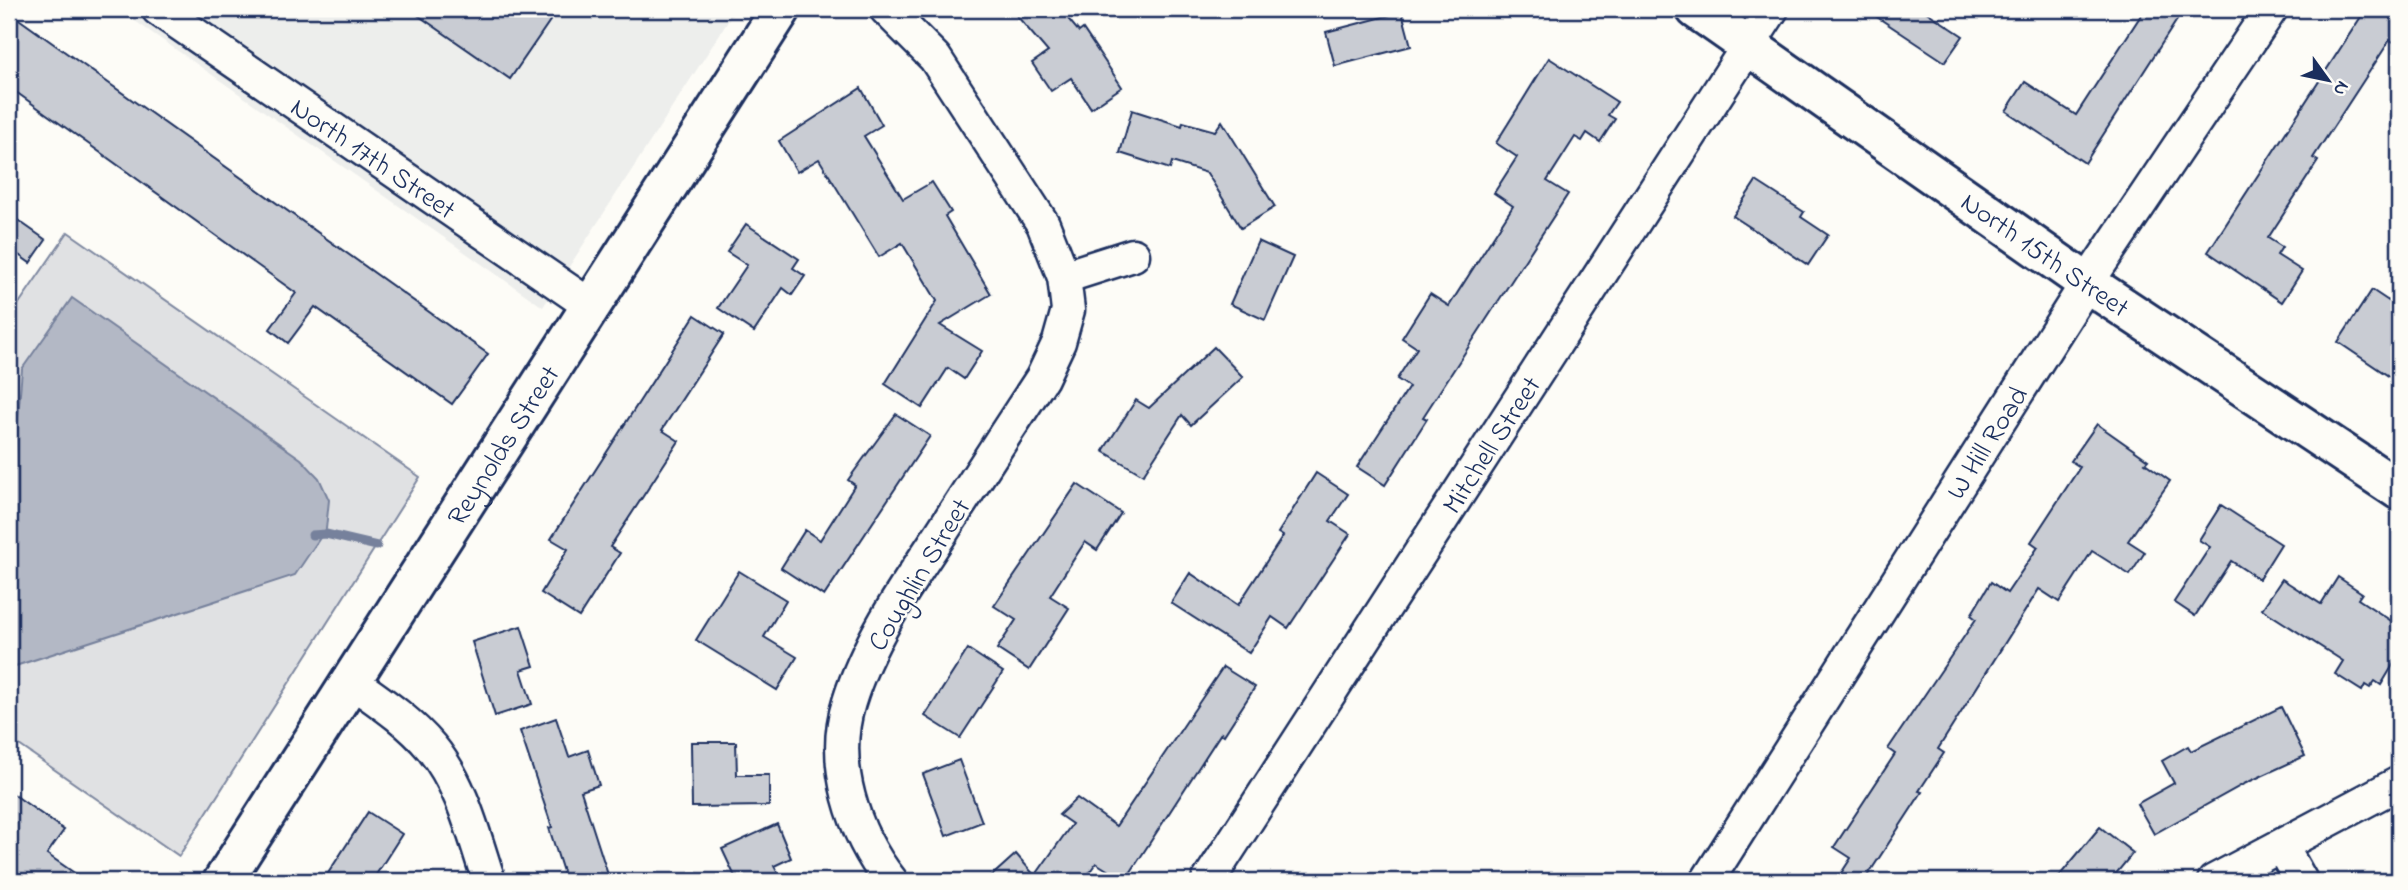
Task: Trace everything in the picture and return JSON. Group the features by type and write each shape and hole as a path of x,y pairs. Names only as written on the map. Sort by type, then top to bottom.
{"main road":[{"name":"Reynolds Street","path":"223,881 781,9"},
{"name":"North 15th Street","path":"1696,9 2087,283 2399,490"}],"street":[{"name":"North 17th Street","path":"159,9 591,306"},
{"name":"Coughlin Street","path":"886,9 935,58 1043,224 1064,277 1068,310 1059,342 1042,378 911,580 870,651 849,704 843,757 852,808 870,854 891,881"},
{"name":"Mitchell Street","path":"1208,881 1772,9"},
{"name":"W Hill Road","path":"1707,881 2087,283 2272,9"},
{"path":"1064,277 1133,255"},
{"path":"351,681 404,720 431,747 451,778 489,881"},
{"path":"2214,881 2399,783"},
{"path":"2282,847 2301,881"}],"shaded area":[{"path":"118,9 736,9 543,307"},
{"path":"68,232 420,477 179,856 9,738 9,318"},
{"path":"72,298 301,459 319,478 329,500 326,529 295,575 9,668 9,527 22,369"}],"building":[{"path":"409,9 558,9 510,79"},
{"path":"1011,9 1060,9 1079,32 1083,29 1122,87 1091,108 1071,78 1051,91 1032,63 1048,52"},
{"path":"1865,9 1922,9 1963,36 1945,62"},
{"path":"2145,9 2184,9 2085,163 2006,111 2025,82 2076,115"},
{"path":"2366,9 2399,9 2399,45 2390,40 2313,158 2318,161 2268,238 2282,247 2277,255 2302,271 2282,302 2208,252"},
{"path":"9,12 488,354 452,404 315,307 288,343 270,329 296,293 9,87"},
{"path":"1402,12 1411,46 1335,66 1326,32"},
{"path":"1549,58 1617,102 1608,115 1615,119 1600,142 1587,133 1582,141 1575,137 1547,181 1568,194 1423,417 1427,419 1385,485 1357,467 1409,387 1397,379 1417,348 1402,338 1430,294 1449,306 1513,206 1494,193 1517,157 1496,143"},
{"path":"861,88 882,125 864,136 903,199 932,182 951,212 945,216 991,294 940,325 982,351 964,379 948,368 922,408 885,384 937,301 902,243 879,257 819,159 797,172 779,141"},
{"path":"1132,110 1182,126 1183,122 1215,131 1222,121 1275,207 1241,228 1207,173 1172,162 1170,169 1120,153"},
{"path":"1756,181 1804,212 1801,217 1828,235 1808,265 1733,216"},
{"path":"9,214 46,240 30,263 9,248"},
{"path":"746,224 799,259 793,268 805,276 792,295 783,288 754,332 718,308 747,265 727,252"},
{"path":"1258,241 1293,257 1265,320 1230,304"},
{"path":"2372,290 2399,308 2399,383 2338,342"},
{"path":"695,315 724,334 662,430 679,441 610,547 620,553 579,617 541,593 568,549 551,539"},
{"path":"1214,347 1243,377 1191,425 1182,415 1143,475 1103,451 1136,400 1149,408"},
{"path":"896,414 930,436 824,596 781,568 805,530 820,540 855,485 848,480"},
{"path":"2097,424 2148,460 2145,463 2170,481 2128,541 2145,552 2130,575 2092,551 2059,602 2039,589 1938,749 1944,753 1864,881 1836,881 1851,858 1834,847 1895,754 1888,749 1976,619 1971,615 1991,582 2007,593 2038,547 2031,542 2080,467 2071,461"},
{"path":"1316,473 1348,494 1330,521 1350,534 1288,628 1272,617 1249,653 1171,603 1190,573 1238,605 1283,536 1278,533"},
{"path":"1077,484 1121,513 1097,550 1085,542 1050,596 1069,608 1029,670 997,649 1016,620 994,606"},
{"path":"2221,505 2281,544 2259,579 2231,561 2195,616 2174,602 2210,547 2199,540"},
{"path":"739,571 786,600 764,637 797,657 777,690 696,640"},
{"path":"2338,577 2362,593 2358,599 2399,626 2399,655 2381,685 2375,681 2370,688 2365,685 2362,691 2335,674 2343,661 2262,609 2282,579 2321,604"},
{"path":"521,626 534,666 521,670 532,704 495,716 472,642"},
{"path":"968,649 1003,672 960,738 925,716"},
{"path":"1223,667 1255,687 1224,735 1221,733 1125,881 1096,863 1083,881 986,881 1016,854 1035,876 1072,824 1059,815 1077,798 1116,826"},
{"path":"2281,707 2305,756 2244,784 2154,834 2137,804 2174,783 2162,761 2188,746 2191,751"},
{"path":"556,718 569,757 588,750 599,785 581,791 610,881 566,881 549,828 552,827 520,731"},
{"path":"691,742 736,742 737,775 769,775 769,806 692,807"},
{"path":"959,760 982,822 946,836 923,774"},
{"path":"9,791 64,830 47,854 86,881 9,881"},
{"path":"368,812 402,834 372,881 323,881"},
{"path":"777,824 791,858 774,866 782,881 737,881 722,849"},
{"path":"2100,827 2133,853 2110,881 2055,881"}],"waterway":[{"path":"312,535 326,534 377,546"}]}
